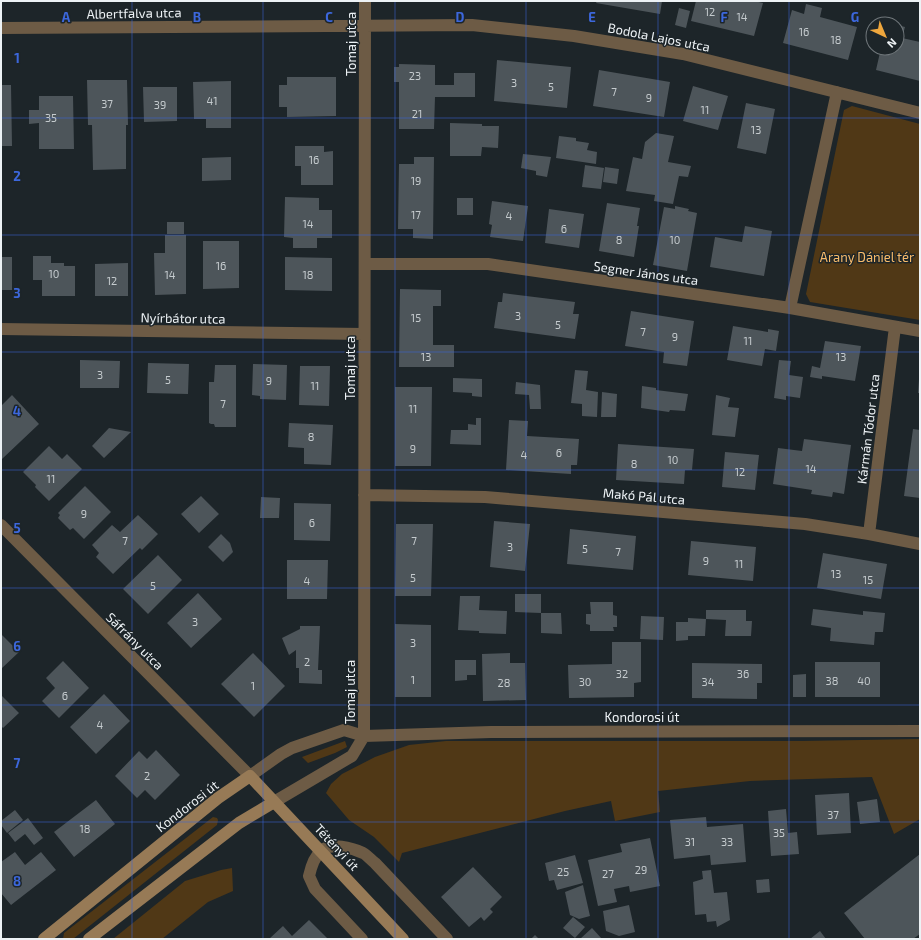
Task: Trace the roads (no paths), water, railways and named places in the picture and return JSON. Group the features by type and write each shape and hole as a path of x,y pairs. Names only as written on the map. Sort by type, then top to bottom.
{"street":[{"name":"Tomaj utca","path":"364,736 365,1"},
{"name":"Albertfalva utca","path":"1,28 364,24"},
{"name":"Bodola Lajos utca","path":"364,24 472,25 574,36 683,54 920,113"},
{"path":"790,308 837,92"},
{"name":"Segner János utca","path":"365,264 488,264 790,308 920,331"},
{"name":"Kármán Tódor utca","path":"869,534 895,327"},
{"name":"Nyírbátor utca","path":"1,329 364,334"},
{"name":"Makó Pál utca","path":"364,495 485,497 805,524 920,544"},
{"name":"Sáfrány utca","path":"1,525 250,776"},
{"name":"Kondorosi út","path":"44,939 218,798 281,754 292,748 344,730 364,736 491,732 920,730"},
{"path":"89,939 239,822 352,756 364,736"},
{"name":"Tétényi út","path":"250,776 403,939"},
{"path":"362,939 315,888 309,876 313,863 321,851 332,846 347,847 363,853 375,863 446,939"}],"park label":[{"name":"Arany Dániel tér","path":"867,257"}]}
